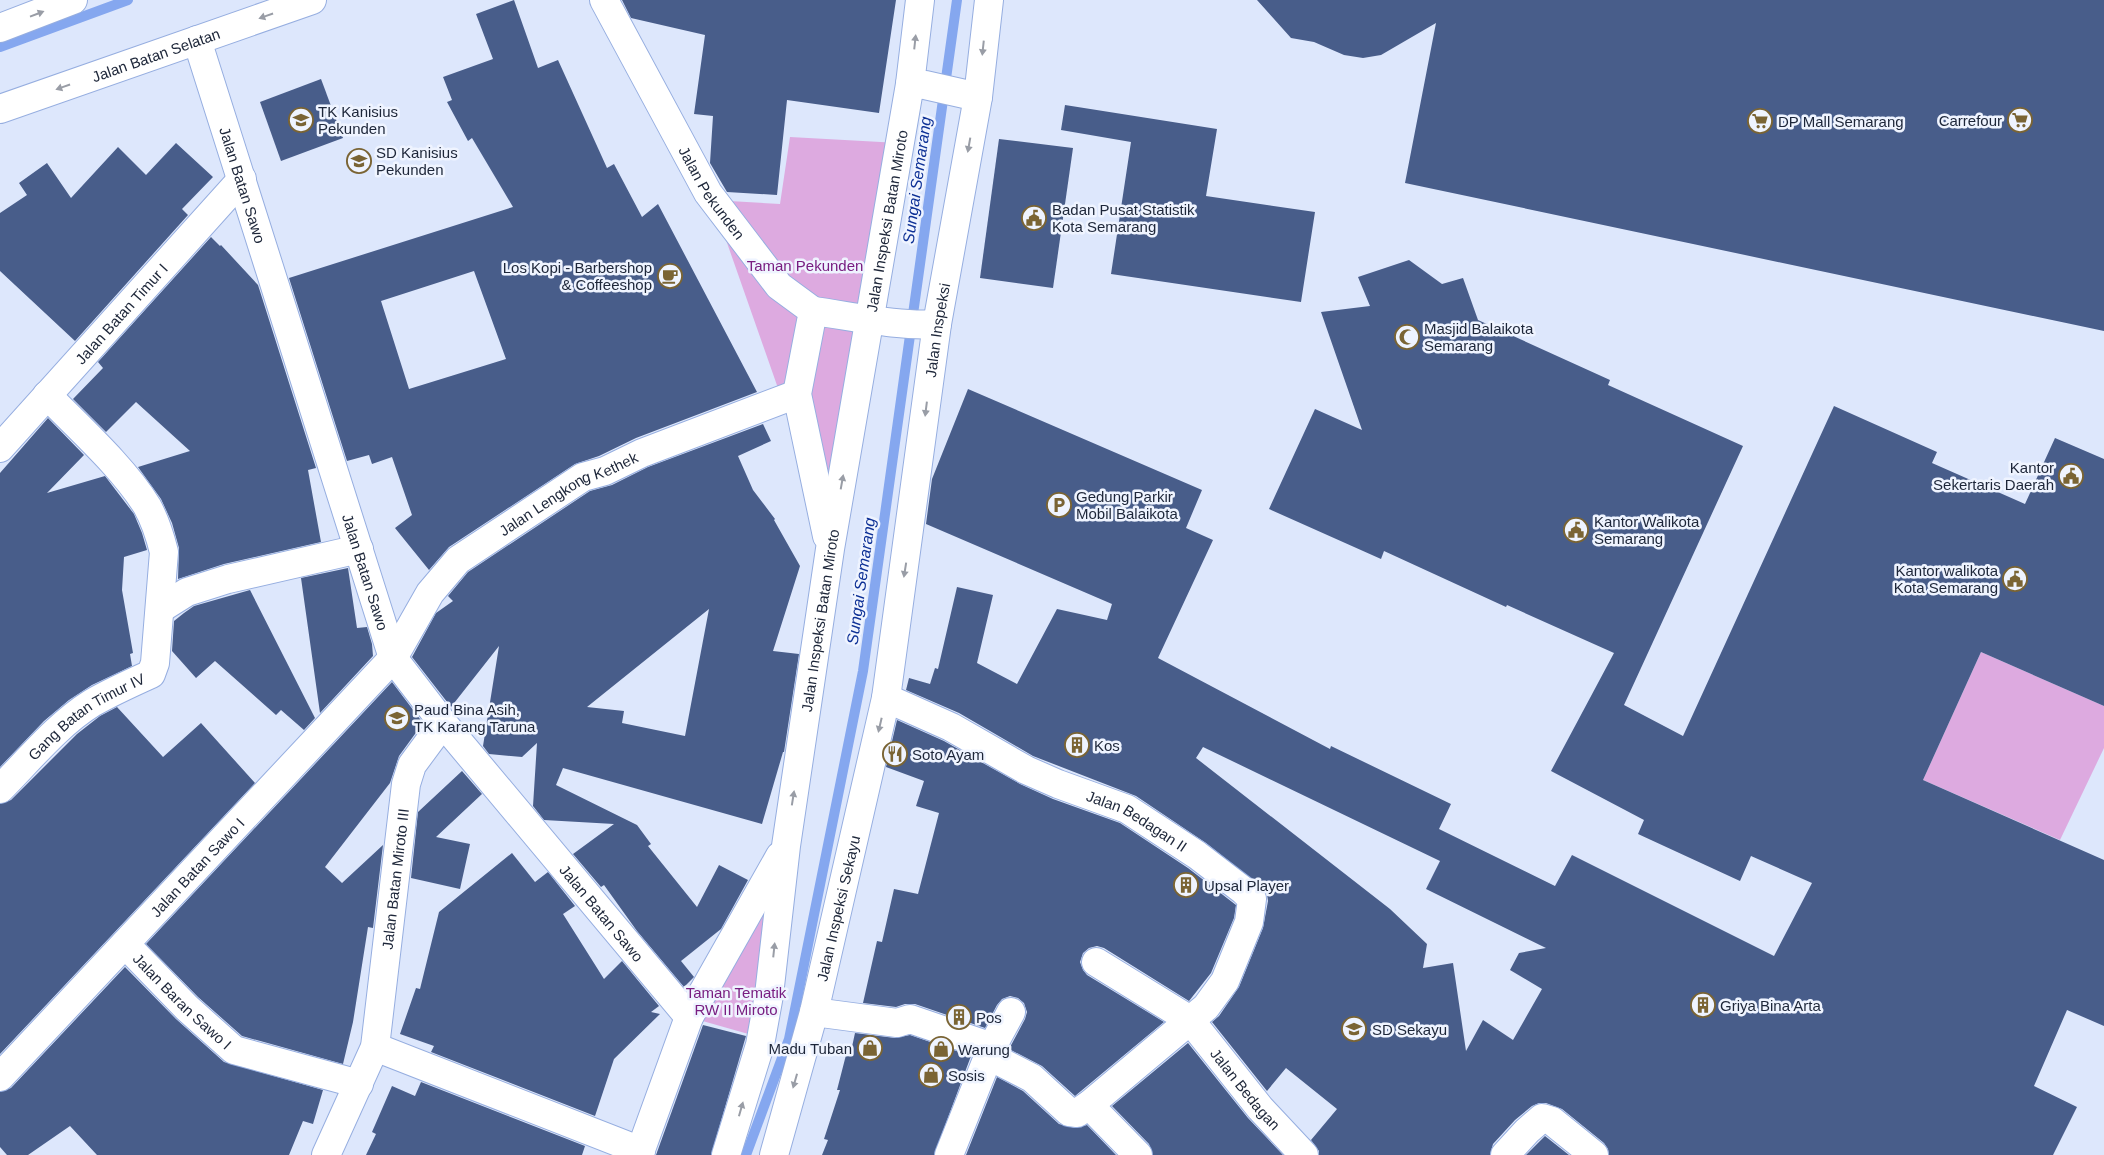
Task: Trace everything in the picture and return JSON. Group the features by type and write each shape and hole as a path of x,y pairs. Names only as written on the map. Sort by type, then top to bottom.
{"street":[{"path":"0,28 73,0"},
{"name":"Jalan Batan Selatan","path":"0,109 312,0"},
{"name":"Jalan Pekunden","path":"604,0 708,193 779,286 813,311"},
{"name":"Jalan Inspeksi Batan Miroto","path":"726,1155 740,1116 761,1036 769,996 786,846 830,550 879,320 918,85 920,0"},
{"name":"Jalan Inspeksi","path":"891,660 931,325 975,96 989,0"},
{"name":"Jalan Batan Sawo","path":"197,40 393,658 443,723 689,1017"},
{"path":"918,85 975,96"},
{"name":"Jalan Batan Timur I","path":"0,448 242,179"},
{"path":"830,550 796,394 813,311 931,325"},
{"name":"Gang Batan Timur IV","path":"0,789 54,734 91,704 121,687 151,674 155,663 164,552 160,535 148,507 132,484 47,394"},
{"name":"Jalan Lengkong Kethek","path":"393,658 430,593 458,560 488,539 583,477 605,471 642,453 796,394"},
{"path":"160,609 187,592 228,579 359,550"},
{"name":"Jalan Batan Sawo I","path":"0,1077 393,658"},
{"name":"Jalan Inspeksi Sekayu","path":"774,1155 814,1012 886,698 891,660"},
{"name":"Jalan Bedagan II","path":"886,698 951,727 1026,770 1058,784 1127,809 1174,838 1249,895 1253,902 1249,922 1225,981 1206,1007 1088,1105"},
{"name":"Jalan Batan Miroto III","path":"326,1155 375,1047 406,784 412,765 443,723"},
{"path":"375,1047 640,1153 689,1017 786,846"},
{"name":"Jalan Baran Sawo I","path":"125,944 187,1008 234,1050 359,1084"},
{"name":"Jalan Bedagan","path":"1096,962 1190,1020 1260,1108 1304,1155"},
{"path":"814,1012 897,1023 910,1019 991,1052 1032,1078 1069,1112 1077,1113 1088,1105 1138,1155"},
{"path":"949,1155 991,1052 1012,1012"},
{"path":"1504,1155 1542,1118 1552,1121 1594,1155"}],"green space":[{"name":"Taman Pekunden","path":"790,137 899,143 830,513 800,451 712,200 780,204"},
{"path":"1981,652 2104,706 2104,748 2060,840 1923,780"},
{"name":"Taman Tematik RW II Miroto","path":"785,859 759,1037 692,1018"}],"building":[{"path":"514,0 538,68 558,60 607,168 614,164 642,217 658,204 757,392 636,438 599,456 575,464 449,547 429,570 395,528 412,515 392,457 372,464 369,455 347,461 289,278 513,207 472,138 468,141 447,102 452,100 443,77 493,59 476,14","holes":["474,271 506,359 409,389 381,301"]},
{"path":"622,0 896,0 879,113 787,100 777,195 727,192 710,163 713,116 694,114 705,35 631,18"},
{"name":"DP Mall Semarang","path":"1257,0 2104,0 2104,331 1405,183 1436,23 1381,55 1363,58 1344,55 1314,42 1291,38"},
{"name":"TK Kanisius Pekunden","path":"321,79 343,138 281,161 260,102"},
{"path":"1065,105 1217,129 1206,196 1315,212 1301,302 1111,274 1131,142 1061,130"},
{"name":"Badan Pusat Statistik Kota Semarang","path":"999,139 1073,148 1053,288 980,278"},
{"path":"176,143 213,177 182,209 188,215 75,341 0,271 0,213 27,195 19,183 47,163 71,198 118,147 146,175"},
{"path":"211,237 221,245 258,285 316,468 308,470 321,542 224,564 178,579 179,548 172,523 161,499 138,467 190,451 136,402 106,432 73,399 103,368 98,362"},
{"path":"1409,260 1442,284 1463,278 1478,320 1610,380 1608,385 1743,446 1624,705 1683,736 1834,406 1937,452 1932,463 2025,504 2055,438 2104,459 2104,706 1981,652 1923,780 2104,860 2104,1026 2067,1010 2034,1086 2077,1107 2053,1155 1609,1155 1604,1143 1562,1109 1546,1103 1539,1103 1532,1106 1515,1120 1493,1144 1490,1155 1319,1155 1319,1151 1311,1140 1337,1109 1286,1068 1267,1091 1212,1022 1219,1016 1239,987 1263,928 1268,901 1267,894 1263,888 1206,843 1136,796 1033,756 959,713 906,690 909,678 930,684 935,668 938,669 957,587 993,595 977,663 1017,684 1057,609 1107,620 1112,604 926,524 932,479 968,389 1202,490 1186,528 1213,540 1158,658 1330,749 1331,746 1451,804 1439,829 1555,886 1572,855 1774,956 1812,883 1751,856 1740,881 1638,834 1644,820 1551,771 1614,653 1507,605 1506,607 1384,551 1381,559 1269,509 1315,409 1362,430 1321,312 1370,306 1358,277","holes":["1203,747 1440,861 1426,889 1546,948 1519,953 1510,970 1542,989 1513,1040 1483,1020 1466,1051 1453,963 1423,968 1427,944 1390,909 1196,758"]},
{"path":"48,418 84,455 47,493 105,476 134,514 142,533 147,550 124,557 122,590 133,653 130,654 132,666 92,685 69,700 44,721 0,767 0,473"},
{"path":"763,424 771,441 738,456 753,490 775,519 800,566 773,651 799,654 784,752 762,824 563,768 556,785 637,825 651,844 648,846 697,907 719,865 748,880 721,929 681,961 694,977 684,987 637,931 604,885 601,887 573,854 614,824 544,820 533,806 537,743 522,757 489,754 483,746 499,646 451,707 412,657 436,613 453,601 448,596 468,572 590,491 612,485 648,467","holes":["709,609 685,736 622,723 624,711 587,707"]},
{"path":"348,568 357,628 367,627 373,656 320,713 301,578"},
{"path":"250,590 315,718 304,730 281,710 276,715 215,661 196,678 172,651 174,621 184,613 194,606"},
{"path":"392,682 423,723 399,756 390,783 325,867 342,883 383,845 373,928 368,927 353,1022 343,1064 242,1036 198,997 146,944"},
{"path":"117,707 163,757 201,723 255,783 0,1054 0,804 11,800 77,734 100,716"},
{"path":"897,720 944,741 1020,784 1053,799 1120,823 1188,868 1236,905 1234,918 1211,973 1189,1001 1104,948 1097,946 1089,948 1083,953 1080,962 1087,975 1164,1022 1075,1096 1042,1066 1009,1049 1027,1012 1024,1003 1018,998 1010,996 1002,999 985,1028 915,1004 905,1004 896,1007 863,1003 877,941 882,942 894,889 918,894 939,813 916,806 924,781 886,767"},
{"path":"462,771 482,794 436,837 470,844 460,889 411,878 418,812"},
{"path":"512,853 535,882 548,872 575,906 563,914 604,979 622,961 659,1006 651,1012 660,1014 614,1059 595,1116 431,1052 434,1046 400,1034 416,988 420,989 439,912"},
{"path":"125,967 176,1019 224,1062 323,1090 313,1124 303,1121 289,1155 97,1155 70,1126 28,1155 7,1155 0,1147 0,1092 11,1088"},
{"path":"703,1025 746,1036 711,1155 656,1155"},
{"path":"855,1033 895,1038 910,1035 971,1056 934,1155 822,1155 828,1140 824,1139 840,1090 837,1090 846,1055 850,1056"},
{"path":"1188,1043 1248,1118 1283,1155 1153,1155 1149,1144 1112,1106"},
{"path":"997,1077 1023,1091 1059,1124 1075,1128 1087,1125 1116,1155 966,1155"},
{"path":"421,1082 585,1146 582,1155 366,1155 376,1134 372,1132 392,1086 415,1096"},
{"path":"1545,1136 1569,1155 1526,1155"}],"waterway":[{"path":"0,47 128,0"},
{"name":"Sungai Semarang","path":"746,1155 789,1039 863,671 957,0"}],"place":[{"name":"TK Kanisius Pekunden","path":"301,120"},
{"name":"Carrefour","path":"2020,120"},
{"name":"DP Mall Semarang","path":"1760,121"},
{"name":"SD Kanisius Pekunden","path":"359,161"},
{"name":"Badan Pusat Statistik Kota Semarang","path":"1034,218"},
{"name":"Los Kopi - Barbershop & Coffeeshop","path":"670,276"},
{"name":"Masjid Balaikota Semarang","path":"1407,337"},
{"name":"Kantor Sekertaris Daerah","path":"2071,476"},
{"name":"Gedung Parkir Mobil Balaikota","path":"1059,505"},
{"name":"Kantor Walikota Semarang","path":"1576,530"},
{"name":"Kantor walikota Kota Semarang","path":"2015,579"},
{"name":"Paud Bina Asih, TK Karang Taruna","path":"397,718"},
{"name":"Kos","path":"1077,745"},
{"name":"Soto Ayam","path":"895,754"},
{"name":"Upsal Player","path":"1186,885"},
{"name":"Griya Bina Arta","path":"1703,1005"},
{"name":"Pos","path":"959,1017"},
{"name":"SD Sekayu","path":"1354,1029"},
{"name":"Madu Tuban","path":"870,1048"},
{"name":"Warung","path":"941,1049"},
{"name":"Sosis","path":"931,1075"}]}
